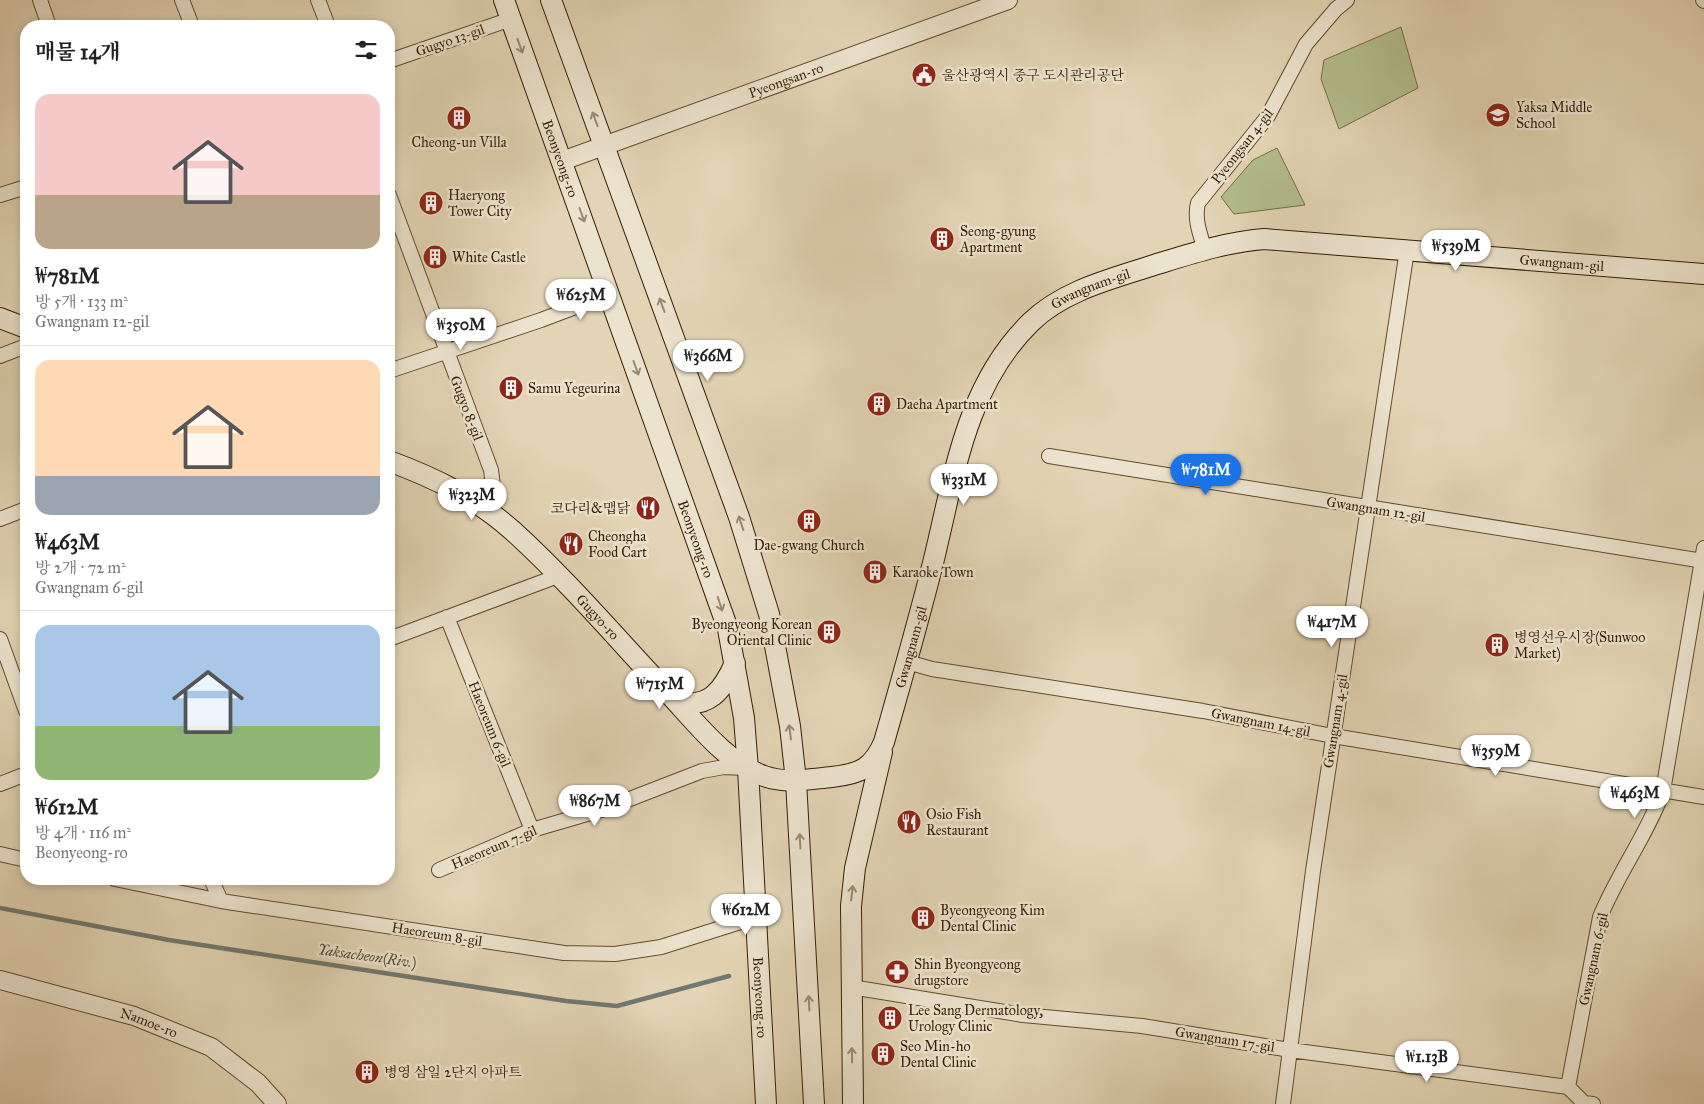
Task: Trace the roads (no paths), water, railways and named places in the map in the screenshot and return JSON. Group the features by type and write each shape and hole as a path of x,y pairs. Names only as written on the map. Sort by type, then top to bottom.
{"main road":[{"name":"Beonyeong-ro","path":"504,0 714,585 728,629 736,663 748,769 766,1104"},
{"path":"551,0 757,570 778,658 796,781 814,1104"},
{"name":"Gwangnam-gil","path":"796,781 859,772 870,765 879,755 907,662 959,451 978,399 994,369 1032,322 1055,303 1090,286 1205,250 1264,239 1702,275"},
{"path":"0,318 20,326"},
{"name":"Gugyo-ro","path":"395,464 455,489 484,508 513,531 558,576 708,735 748,769 780,780 796,781"},
{"path":"676,701 692,704 710,699 724,684 736,663"},
{"path":"853,1104 850,906 855,868 884,742"}],"street":[{"path":"40,0 47,20"},
{"path":"182,0 190,20"},
{"path":"318,0 326,20"},
{"name":"Pyeongsan-ro","path":"562,160 1008,0"},
{"name":"Pyeongsan 4-gil","path":"1205,250 1195,212 1198,203 1268,116 1306,44 1336,9 1347,0"},
{"name":"Gugyo 13-gil","path":"395,58 511,19"},
{"path":"0,195 20,189"},
{"name":"Gugyo 8-gil","path":"395,212 491,470 493,486 484,508"},
{"name":"Gwangnam 4-gil","path":"1283,1104 1313,871 1407,250"},
{"path":"395,369 541,320 610,294"},
{"path":"0,356 20,348"},
{"name":"Gwangnam 12-gil","path":"1049,456 1368,508 1703,556"},
{"path":"0,519 20,511"},
{"name":"Gwangnam 6-gil","path":"1568,1087 1600,917 1610,893 1655,813 1663,791 1703,556"},
{"path":"395,637 558,576"},
{"name":"Haeoreum 6-gil","path":"447,617 532,830"},
{"path":"0,640 20,695"},
{"name":"Gwangnam 14-gil","path":"907,662 959,674 1203,711 1333,736 1704,797"},
{"name":"Haeoreum 7-gil","path":"439,870 532,830 604,809 702,771 724,766 748,769"},
{"path":"0,784 20,776"},
{"path":"0,854 20,859"},
{"name":"Haeoreum 8-gil","path":"144,885 221,901 581,954 614,954 661,948 756,918"},
{"path":"214,885 221,901"},
{"name":"Namoe-ro","path":"0,980 134,1016 211,1047 258,1083 277,1104"},
{"name":"Gwangnam 17-gil","path":"850,987 1023,1015 1142,1026 1290,1050 1568,1087"},
{"path":"1568,1087 1584,1103 1593,1104"}],"waterway":[{"name":"Yaksacheon(Riv.)","path":"0,908 169,940 566,1001 617,1006 729,976"}],"place":[{"name":"울산광역시 중구 도시관리공단","path":"924,75"},
{"name":"Yaksa Middle School","path":"1498,115"},
{"name":"Cheong-un Villa","path":"459,118"},
{"name":"Haeryong Tower City","path":"431,203"},
{"name":"Seong-gyung Apartment","path":"942,239"},
{"name":"White Castle","path":"435,257"},
{"name":"Samu Yegeurina","path":"511,388"},
{"name":"Daeha Apartment","path":"879,404"},
{"name":"코다리&맵닭","path":"648,508"},
{"name":"Dae-gwang Church","path":"809,521"},
{"name":"Cheongha Food Cart","path":"571,544"},
{"name":"Karaoke Town","path":"875,572"},
{"name":"Byeongyeong Korean Oriental Clinic","path":"829,632"},
{"name":"병영선우시장(Sunwoo Market)","path":"1497,645"},
{"name":"Osio Fish Restaurant","path":"909,822"},
{"name":"Byeongyeong Kim Dental Clinic","path":"923,918"},
{"name":"Shin Byeongyeong drugstore","path":"897,972"},
{"name":"Lee Sang Dermatology, Urology Clinic","path":"890,1018"},
{"name":"Seo Min-ho Dental Clinic","path":"883,1054"},
{"name":"병영 삼일 2단지 아파트","path":"367,1072"}]}
